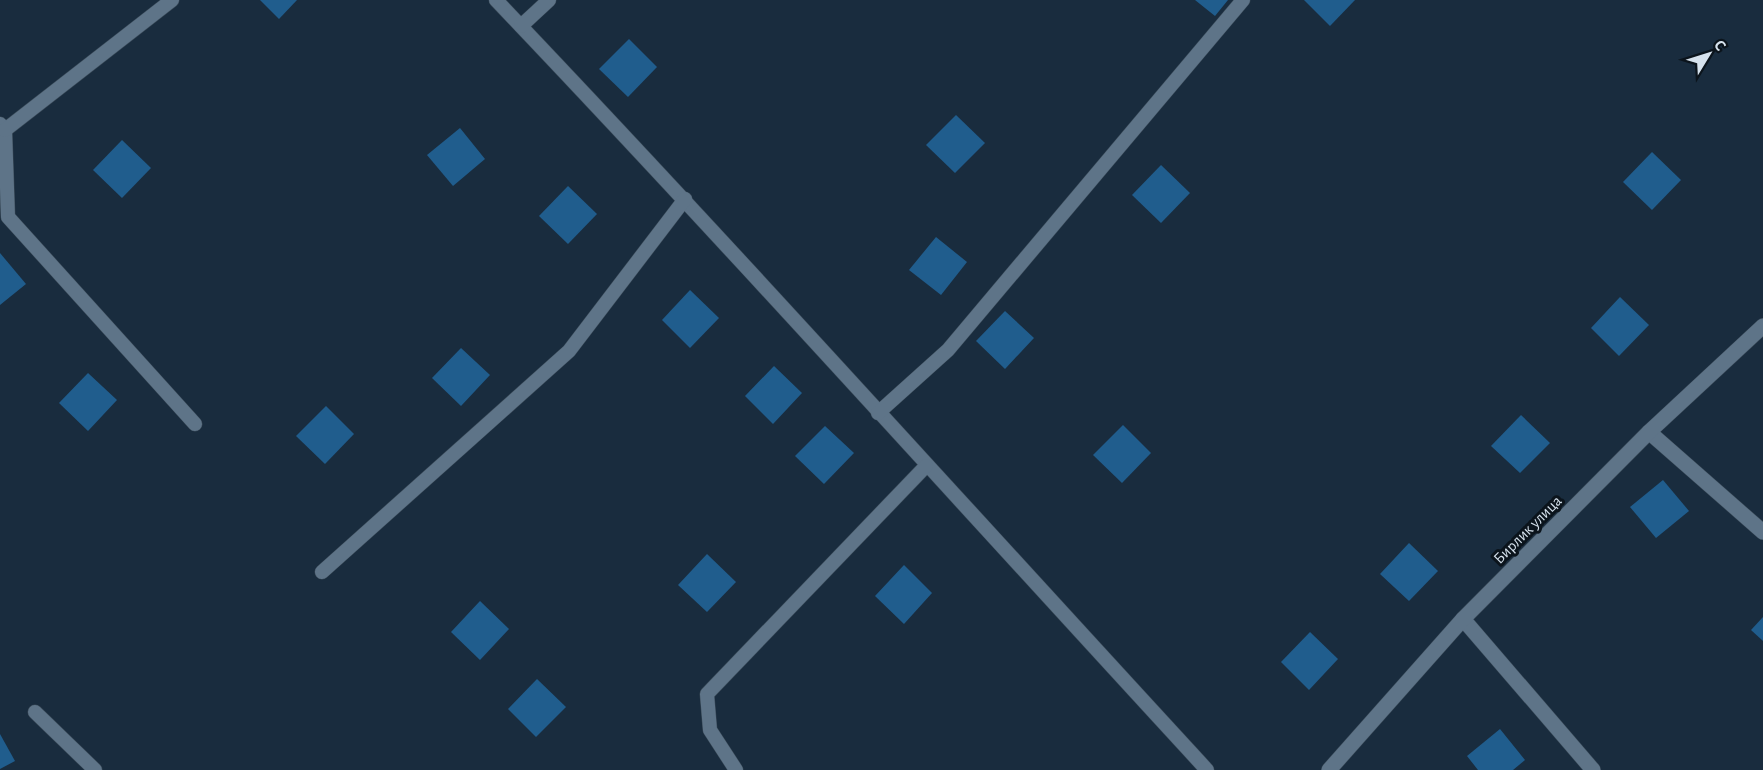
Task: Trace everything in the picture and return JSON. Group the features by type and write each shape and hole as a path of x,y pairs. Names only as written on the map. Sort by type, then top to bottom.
{"street":[{"name":"Бирлик улица","path":"1329,770 1462,619 1649,432 1763,326"},
{"path":"1649,432 1763,532"},
{"path":"1462,619 1593,770"}],"lane":[{"path":"172,0 3,127 8,217 195,424"},
{"path":"496,0 685,199 926,466 1207,770"},
{"path":"521,27 549,0"},
{"path":"878,413 948,350 1243,0"},
{"path":"322,572 569,351 685,199"},
{"path":"736,770 710,730 707,694 926,466"},
{"path":"34,712 95,770"}],"building":[{"path":"260,0 297,0 279,19"},
{"path":"1195,0 1228,0 1215,16"},
{"path":"1304,0 1355,0 1330,26"},
{"path":"629,39 657,67 628,97 599,69"},
{"path":"956,115 985,143 955,173 926,145"},
{"path":"460,128 485,159 453,186 427,155"},
{"path":"122,140 151,168 122,198 93,170"},
{"path":"1652,152 1681,180 1652,210 1623,182"},
{"path":"1161,165 1190,193 1161,223 1132,195"},
{"path":"568,186 597,214 568,244 539,216"},
{"path":"936,237 967,262 941,295 909,270"},
{"path":"0,253 26,284 0,305"},
{"path":"690,290 719,318 690,348 662,320"},
{"path":"1620,297 1649,325 1619,356 1591,328"},
{"path":"1005,311 1034,338 1005,369 976,341"},
{"path":"461,348 490,375 461,406 432,378"},
{"path":"774,366 802,393 773,424 745,396"},
{"path":"88,373 117,400 88,431 59,403"},
{"path":"326,406 354,434 325,464 296,436"},
{"path":"1521,415 1550,443 1520,473 1491,446"},
{"path":"1123,425 1151,453 1122,483 1093,455"},
{"path":"825,426 854,453 824,484 795,456"},
{"path":"1663,480 1689,511 1656,538 1630,507"},
{"path":"1409,543 1438,571 1409,601 1380,574"},
{"path":"707,554 736,582 707,612 678,585"},
{"path":"904,565 932,593 904,624 875,596"},
{"path":"480,601 509,629 480,660 451,632"},
{"path":"1763,617 1763,641 1751,630"},
{"path":"1310,632 1338,659 1309,690 1281,662"},
{"path":"537,679 566,707 536,737 508,709"},
{"path":"1500,729 1525,760 1513,770 1478,770 1467,756"},
{"path":"0,734 15,761 0,769"}]}
